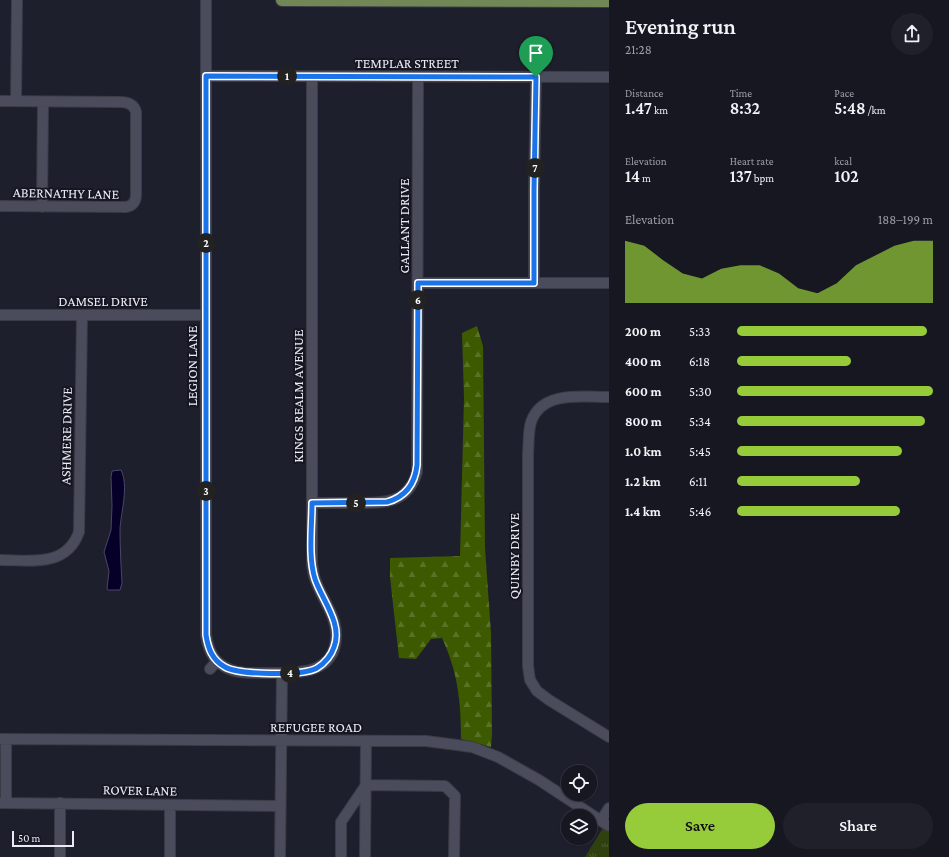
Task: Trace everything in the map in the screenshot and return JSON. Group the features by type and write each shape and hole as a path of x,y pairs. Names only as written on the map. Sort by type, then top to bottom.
{"main road":[{"path":"282,0 609,1"}],"street":[{"path":"16,101 17,0"},
{"name":"LEGION LANE","path":"206,0 206,635 213,665 234,671 282,673"},
{"name":"TEMPLAR STREET","path":"206,76 609,77"},
{"name":"KINGS REALM AVENUE","path":"282,673 298,673 316,668 324,663 330,656 336,638 333,620 315,579 312,564 312,77"},
{"name":"GALLANT DRIVE","path":"312,503 380,503 394,500 410,496 415,480 417,465 418,77"},
{"path":"534,283 536,77"},
{"path":"0,101 43,102 42,207"},
{"name":"ABERNATHY LANE","path":"0,206 116,208 126,207 135,202 135,108 125,102 43,102"},
{"path":"418,283 609,283"},
{"name":"DAMSEL DRIVE","path":"0,315 206,315"},
{"name":"ASHMERE DRIVE","path":"0,560 47,560 56,558 76,541 80,529 82,315"},
{"name":"QUINBY DRIVE","path":"609,397 567,397 557,399 542,406 534,416 532,422 529,435 528,453 528,666 530,680 537,691 609,737"},
{"path":"280,857 282,673"},
{"path":"3,739 3,803"},
{"name":"REFUGEE ROAD","path":"3,739 282,742 366,741 426,742 466,746 487,752 508,762 605,823"},
{"path":"365,857 366,741"},
{"path":"341,857 341,822 366,785"},
{"path":"366,785 445,786 455,796 454,857"},
{"name":"ROVER LANE","path":"3,803 280,806"},
{"path":"60,803 60,857"},
{"path":"170,805 170,857"},
{"path":"605,823 609,808"}],"green space":[{"path":"477,326 483,346 485,548 491,633 491,747 461,739 458,687 452,663 442,638 431,639 416,659 399,658 390,577 390,558 460,556 464,398 462,333"},
{"path":"603,828 609,832 609,857 585,857 592,845 597,845 597,838"}],"shaded area":[{"path":"121,470 124,484 124,499 120,529 122,583 120,590 108,590 109,571 104,552 111,530 111,477 112,471"}],"route":[{"path":"206,76 536,77 534,283 418,283 417,472 415,480 403,495 387,502 312,503 312,564 315,579 335,628 336,638 330,656 324,663 308,672 243,672 234,671 224,667 211,654 207,644 206,635 206,76"}]}
